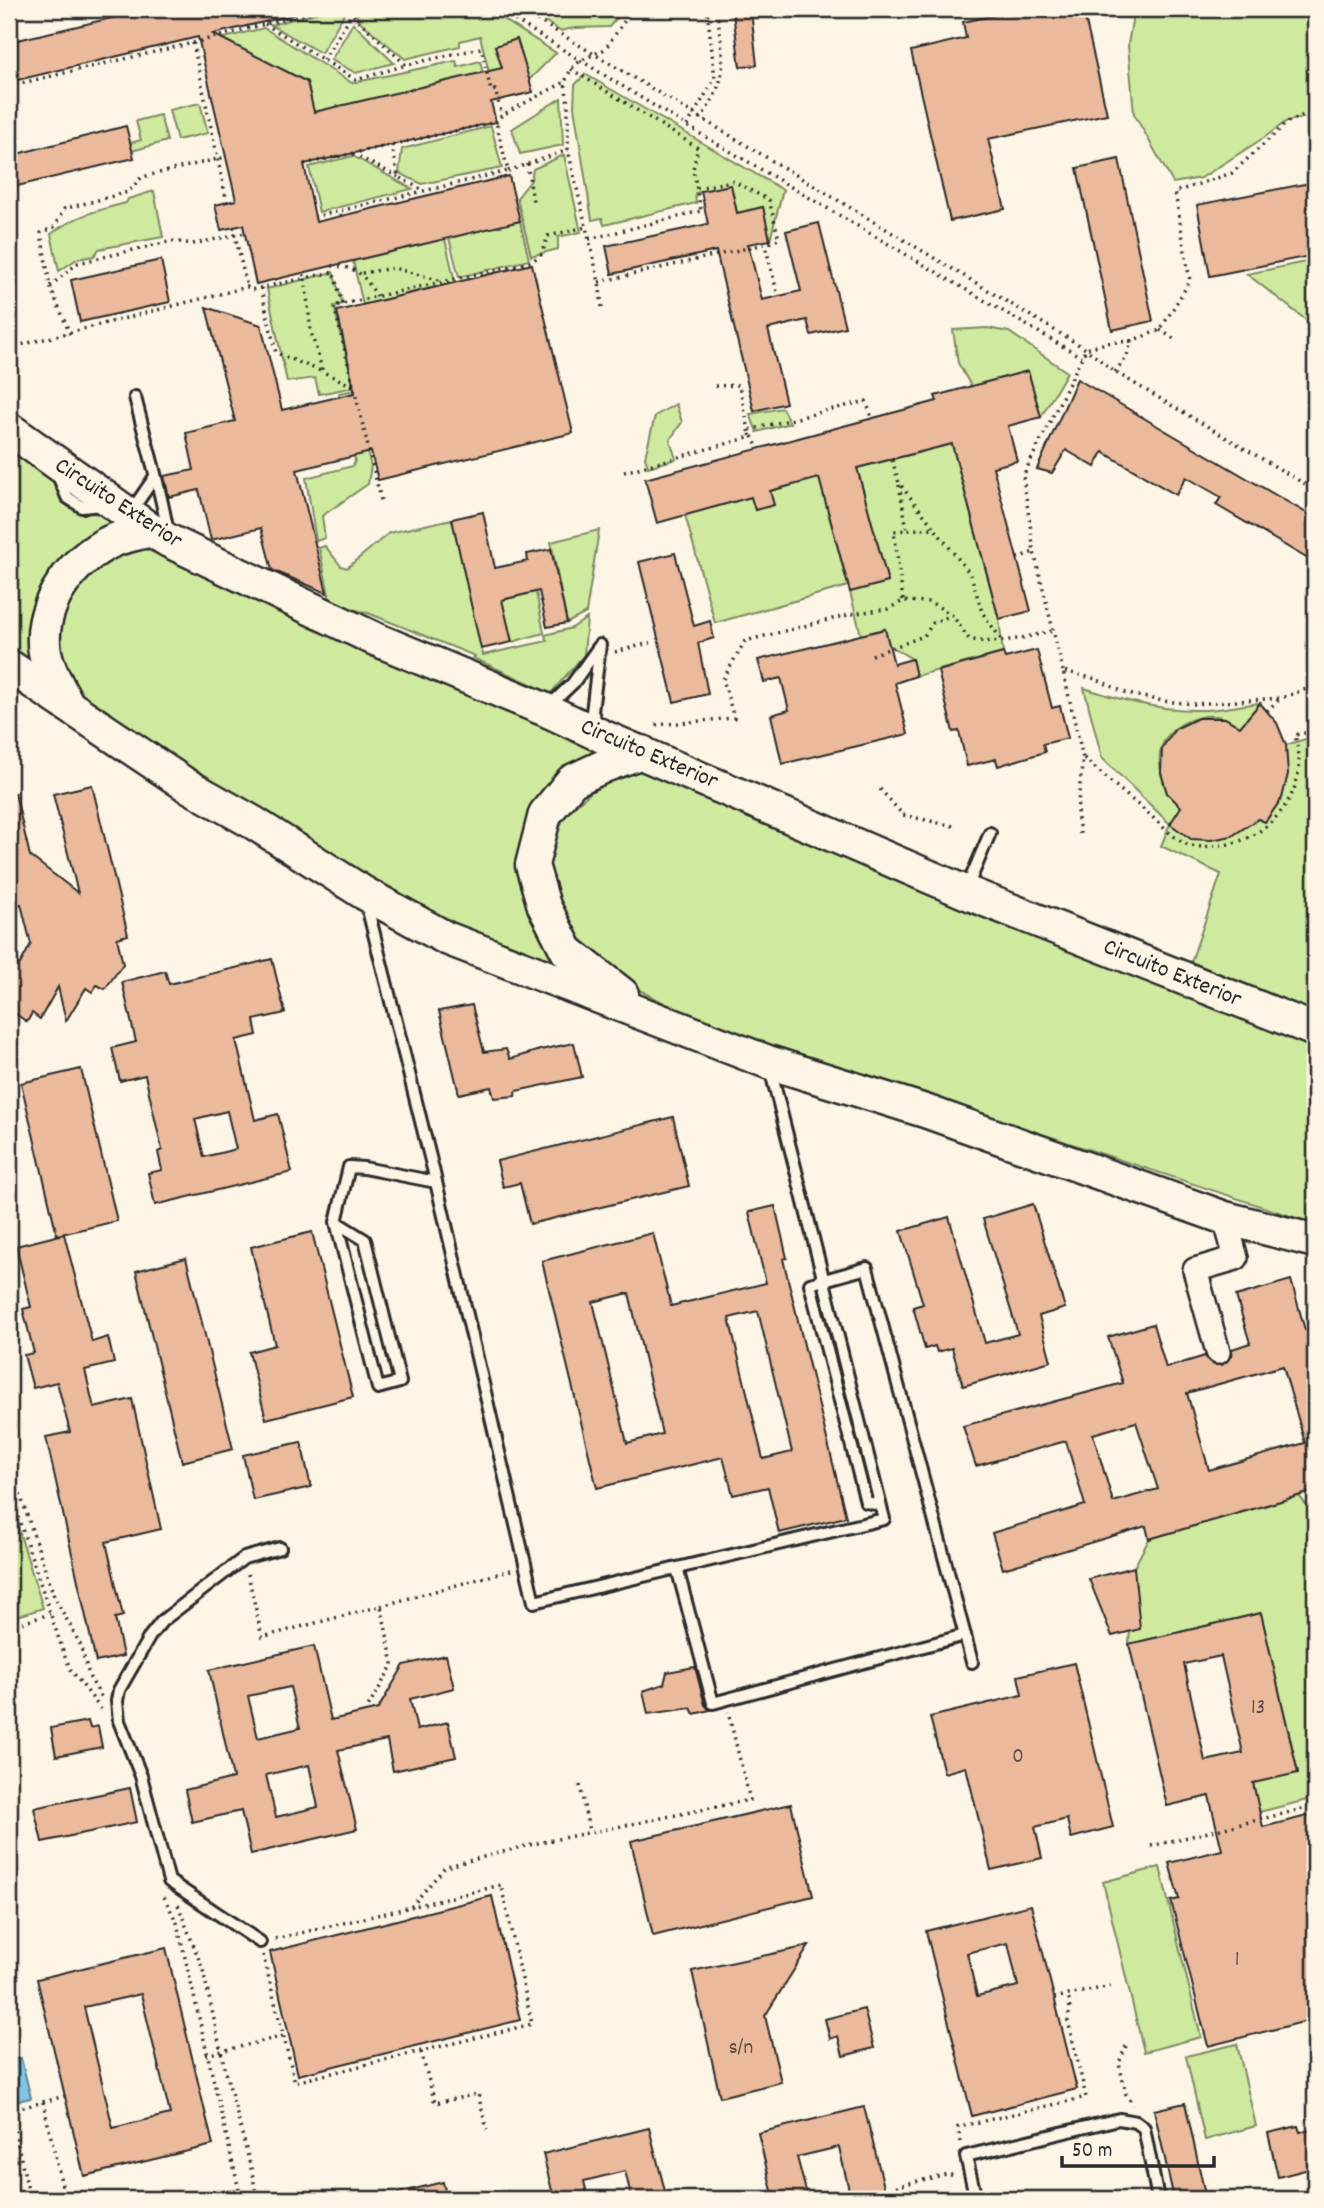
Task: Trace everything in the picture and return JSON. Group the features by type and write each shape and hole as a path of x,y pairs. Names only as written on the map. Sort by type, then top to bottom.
{"street":[{"name":"Circuito Exterior","path":"9,429 140,522 375,639 546,710 965,892 1315,1030"},
{"path":"69,707 49,667 44,644 46,620 53,599 70,573 88,554 140,522"},
{"path":"9,666 185,784 446,938 768,1062 925,1111 1225,1217 1315,1241"},
{"path":"642,752 572,781 545,814 532,865 544,906 567,951 610,986 676,1026"},
{"path":"1218,1352 1195,1270 1236,1258 1225,1217"}],"lane":[{"path":"135,397 154,478 162,495 140,522"},
{"path":"140,522 154,478"},
{"path":"546,710 573,683 600,645 592,712 604,737"},
{"path":"965,892 989,833"},
{"path":"364,892 436,1182 534,1602 884,1519 768,1062"},
{"path":"336,1222 365,1240 400,1382 378,1388 336,1222 349,1167 436,1182"},
{"path":"825,1280 867,1268 972,1662"},
{"path":"260,1942 169,1881 141,1776 114,1720 119,1690 150,1636 162,1621 244,1558 280,1548"},
{"path":"677,1568 713,1703 965,1635"},
{"path":"976,2199 966,2156 1119,2119 1136,2122 1144,2128 1158,2199"}],"path":[{"path":"9,86 323,9"},
{"path":"497,9 687,126 1081,357"},
{"path":"519,9 694,116 901,236 1086,349 1115,372 1315,489"},
{"path":"602,307 599,282 568,150 565,82 571,69 580,61 605,49 633,9"},
{"path":"687,126 715,78 707,9"},
{"path":"700,119 710,106 723,77 717,9"},
{"path":"323,60 351,11 406,65"},
{"path":"265,24 356,80 406,65 481,48 491,91 495,90 502,115"},
{"path":"192,43 227,202"},
{"path":"571,69 698,148 693,169 703,210 589,239"},
{"path":"304,164 496,122 502,115 565,82"},
{"path":"1080,834 1077,811 1083,758 1034,552 1023,476 1086,349 1106,343 1131,341 1160,330 1190,281 1175,192 1232,173 1288,122 1315,110"},
{"path":"496,122 508,171"},
{"path":"392,145 398,177"},
{"path":"314,217 508,171 568,150"},
{"path":"354,153 425,191"},
{"path":"70,334 50,286 41,233 54,227 64,209 128,192 142,177 226,157"},
{"path":"527,164 533,201"},
{"path":"599,282 779,239 769,200 733,181 697,188"},
{"path":"233,227 247,287"},
{"path":"381,500 334,306 531,262 542,254 548,236 586,227"},
{"path":"50,286 78,263 172,241 193,244 245,233"},
{"path":"765,244 778,296"},
{"path":"332,266 348,267 362,273 394,268 444,281"},
{"path":"9,348 247,287 251,290 304,276 333,272 343,304"},
{"path":"362,273 377,296"},
{"path":"304,276 311,332 323,372"},
{"path":"261,288 276,353 354,387"},
{"path":"1160,330 1176,340"},
{"path":"1115,372 1127,356 1131,341"},
{"path":"624,472 751,437 739,385 715,386"},
{"path":"749,430 866,401 872,418"},
{"path":"749,430 758,448"},
{"path":"891,460 899,483 907,528"},
{"path":"899,483 971,575 982,611 1003,642"},
{"path":"903,601 894,531 933,527"},
{"path":"1017,558 1034,552"},
{"path":"656,724 734,718 723,679 745,641 856,612 888,609 903,601 930,602 951,615 969,639 984,643 1003,642 1053,631"},
{"path":"872,655 924,636 933,623 951,615"},
{"path":"599,656 654,642"},
{"path":"1063,671 1096,679 1128,694 1194,704 1281,698 1315,686"},
{"path":"1267,711 1281,698"},
{"path":"1083,758 1168,831 1188,845 1207,847 1229,844 1274,822 1297,781 1300,764 1295,736 1315,731"},
{"path":"880,789 903,814 958,827"},
{"path":"9,1461 54,1596 80,1644 96,1691 114,1720"},
{"path":"9,1478 15,1480"},
{"path":"9,1490 71,1670 114,1720"},
{"path":"244,1558 262,1637 525,1566"},
{"path":"366,1711 393,1664 381,1606"},
{"path":"9,1627 50,1614"},
{"path":"411,1907 445,1867 533,1844 750,1800 724,1700"},
{"path":"580,1785 589,1832"},
{"path":"1151,1846 1315,1806"},
{"path":"501,1885 532,2024 295,2082 260,1942 501,1885"},
{"path":"160,1890 177,1923 239,2190 227,2193 229,2199"},
{"path":"176,1900 203,1970 225,2069 253,2172 257,2199"},
{"path":"1054,1998 1111,1986"},
{"path":"1068,1996 1068,2021 1086,2097"},
{"path":"206,2055 284,2036"},
{"path":"421,2052 435,2104 478,2094 487,2130"},
{"path":"30,2199 10,2110 65,2096"},
{"path":"43,2102 65,2199"},
{"path":"886,2197 898,2186 947,2174"}],"green space":[{"path":"330,9 347,9 321,53 271,25"},
{"path":"355,9 487,9 556,53 529,80 493,88 480,36 460,41 460,46 405,59 358,20"},
{"path":"526,9 625,9 609,27 560,31"},
{"path":"1134,9 1315,9 1315,116 1287,121 1201,178 1173,183 1134,114 1128,45"},
{"path":"353,23 394,63 356,73 331,60"},
{"path":"264,28 352,83 456,61 458,67 480,61 483,73 293,118 289,103 311,98 307,82 248,52 204,43"},
{"path":"585,74 783,190 770,240 763,207 737,213 731,185 695,193 696,203 604,225 602,218 592,220 574,107 575,85"},
{"path":"561,98 563,145 520,154 512,129"},
{"path":"200,103 208,133 177,140 169,110"},
{"path":"160,115 167,141 132,151 130,143 141,140 136,121"},
{"path":"491,126 502,168 422,184 399,173 402,149"},
{"path":"564,155 581,232 558,237 558,249 531,256 517,198 531,180 533,169"},
{"path":"353,156 412,189 319,212 309,167"},
{"path":"154,191 163,237 99,249 94,256 77,259 59,271 51,234 77,218"},
{"path":"520,221 529,260 459,277 449,238"},
{"path":"445,239 455,282 363,305 353,261"},
{"path":"1315,260 1315,327 1247,274"},
{"path":"333,272 343,304 334,306 354,387 319,394 315,378 287,382 267,289"},
{"path":"987,328 1009,332 1067,372 1041,417 1028,371 971,386 958,363 953,330"},
{"path":"351,391 371,466 368,484 322,516 325,538 316,541 306,478 353,466 355,460 339,393"},
{"path":"676,404 682,422 670,440 676,459 648,467 645,457 655,416"},
{"path":"782,408 790,423 757,432 750,414"},
{"path":"947,426 999,619 1003,653 916,676 912,659 889,645 885,629 861,635 850,592 888,582 857,468 925,451 924,432"},
{"path":"9,438 48,469 64,498 78,511 115,516 125,524 104,530 36,668 9,649"},
{"path":"819,478 848,586 715,623 685,515 751,497 755,510 773,505 770,491"},
{"path":"452,519 483,655 547,641 545,635 572,628 587,618 584,655 551,693 473,658 475,656 368,613 331,604 319,548 325,546 341,566 347,568 389,533"},
{"path":"599,530 586,613 567,623 551,542"},
{"path":"145,549 605,749 570,767 546,788 523,833 523,885 562,969 479,934 371,883 244,805 79,693 63,666 60,620 92,568 108,559"},
{"path":"536,592 544,633 512,642 502,600"},
{"path":"1084,688 1139,704 1181,710 1211,710 1260,703 1240,727 1227,719 1206,716 1178,727 1165,740 1160,760 1167,793 1266,821 1282,798 1286,745 1315,736 1315,1012 1191,962 1221,874 1161,846 1170,824 1102,758"},
{"path":"644,768 1315,1041 1315,1224 751,1038 683,1013 626,983 566,925 547,866 564,815 597,787"},
{"path":"1299,1496 1315,1515 1315,1798 1259,1812 1253,1783 1298,1772 1261,1613 1129,1644 1134,1567 1149,1539"},
{"path":"9,1499 43,1608 9,1619"},
{"path":"1160,1867 1201,2037 1144,2052 1103,1882"},
{"path":"1237,2044 1256,2126 1205,2140 1186,2056"}],"water":[{"path":"21,2058 31,2098 9,2103 9,2061"}],"building":[{"path":"150,9 292,9 293,15 213,34 307,82 314,112 502,68 495,46 517,39 533,92 491,102 496,122 304,164 316,222 509,176 520,221 256,284 243,225 221,230 215,205 236,200 198,37 9,82 9,42"},
{"path":"1023,9 1083,9 1107,114 988,139 1005,209 950,221 911,51 966,38 963,22"},
{"path":"751,11 757,65 740,67 733,13"},
{"path":"126,126 134,158 9,188 9,156"},
{"path":"1119,159 1153,321 1112,330 1077,168"},
{"path":"1315,182 1315,255 1210,276 1197,205"},
{"path":"731,185 737,213 763,207 770,240 748,244 762,300 801,291 786,231 819,223 845,327 811,335 807,320 768,329 786,403 754,411 716,251 612,274 606,246 708,224 701,191"},
{"path":"161,260 170,302 80,322 71,280"},
{"path":"532,264 573,433 378,480 371,452 297,470 327,593 272,570 261,528 211,540 199,490 169,497 164,476 194,470 186,433 235,421 206,307 261,325 282,410 355,393 337,311"},
{"path":"1028,371 1041,417 1008,426 1017,461 993,467 1031,611 999,619 952,444 857,468 888,582 850,592 819,478 770,491 774,505 755,510 751,497 657,523 645,479 937,401 935,396"},
{"path":"1077,379 1315,518 1315,563 1216,505 1221,497 1186,477 1176,495 1103,452 1095,467 1066,450 1052,473 1037,469"},
{"path":"483,512 495,568 528,561 527,554 551,549 567,623 547,627 539,591 502,600 512,642 481,649 452,519"},
{"path":"675,553 694,626 710,621 714,638 698,643 708,694 674,702 639,562"},
{"path":"885,629 894,664 912,659 916,676 895,683 908,734 782,764 771,715 789,710 781,678 764,682 758,660"},
{"path":"1037,650 1052,708 1060,706 1068,738 1043,744 1045,752 998,766 996,759 967,766 959,731 953,732 938,671 1003,653 1005,658"},
{"path":"1260,703 1277,723 1286,745 1288,774 1282,798 1265,822 1258,819 1232,836 1211,840 1191,839 1170,824 1181,807 1167,793 1161,773 1162,748 1175,729 1198,718 1225,718 1240,727"},
{"path":"92,785 128,935 117,938 123,964 105,989 97,985 92,992 86,988 66,1021 58,987 40,1019 32,1013 27,1022 9,1009 9,957 19,966 31,944 21,904 9,907 9,794 15,793 30,856 78,893 53,794"},
{"path":"272,959 285,1013 254,1020 257,1035 236,1040 255,1120 278,1114 292,1172 155,1205 148,1173 162,1170 158,1152 162,1150 145,1075 120,1081 112,1048 136,1042 122,982 165,971 169,984","holes":["227,1111 236,1149 204,1157 195,1119"]},
{"path":"472,1005 484,1052 506,1049 510,1059 574,1043 582,1077 516,1091 515,1096 494,1098 491,1087 459,1094 439,1011"},
{"path":"81,1069 117,1221 57,1235 21,1083"},
{"path":"673,1117 689,1186 530,1224 520,1183 503,1187 497,1161"},
{"path":"1033,1204 1065,1308 1039,1316 1051,1361 963,1386 952,1348 937,1352 935,1346 925,1349 913,1307 923,1304 901,1231 949,1217 985,1343 1018,1334 983,1219"},
{"path":"775,1206 787,1258 783,1259 846,1517 779,1533 768,1487 733,1495 723,1457 597,1488 542,1261 653,1233 671,1306 766,1283 749,1212","holes":["629,1293 662,1434 627,1443 593,1302","758,1311 792,1452 763,1459 729,1318"]},
{"path":"312,1232 353,1397 266,1419 249,1352 275,1345 251,1247"},
{"path":"64,1234 92,1342 108,1337 114,1363 85,1370 94,1408 132,1399 161,1529 106,1542 123,1616 115,1618 123,1656 96,1662 46,1437 70,1432 57,1382 33,1388 24,1355 34,1353 23,1309 31,1307 16,1246"},
{"path":"186,1258 233,1449 182,1462 136,1271"},
{"path":"1291,1280 1305,1330 1315,1327 1315,1491 1149,1539 1146,1526 1003,1569 992,1533 1085,1505 1066,1441 976,1466 963,1426 1123,1383 1108,1337 1153,1324 1166,1368 1205,1356 1214,1365 1222,1365 1231,1356 1232,1349 1250,1343 1236,1296","holes":["1283,1366 1305,1443 1209,1470 1187,1393","1136,1422 1158,1489 1113,1502 1093,1434"]},
{"path":"301,1442 311,1487 253,1500 243,1455"},
{"path":"1134,1567 1140,1629 1112,1636 1089,1579"},
{"path":"1261,1613 1298,1773 1253,1783 1263,1827 1315,1814 1315,2019 1208,2046 1171,1901 1179,1899 1169,1863 1222,1850 1209,1796 1167,1806 1129,1644","holes":["1221,1656 1243,1753 1205,1761 1184,1664"]},
{"path":"314,1646 331,1720 378,1709 404,1665 446,1655 454,1688 410,1699 417,1730 448,1722 456,1757 393,1771 387,1740 338,1750 357,1829 251,1854 241,1811 192,1822 185,1790 233,1778 209,1670","holes":["290,1687 300,1728 258,1738 248,1696","309,1765 318,1807 276,1817 266,1775"]},
{"path":"1074,1663 1113,1827 1071,1838 1067,1819 1035,1827 1042,1858 991,1870 966,1767 944,1773 930,1717 1022,1695 1018,1676"},
{"path":"695,1667 705,1705 710,1710 694,1714 691,1708 648,1714 643,1691 664,1684 667,1672"},
{"path":"88,1721 90,1728 98,1726 102,1747 56,1756 51,1728"},
{"path":"130,1788 137,1822 42,1842 34,1808"},
{"path":"791,1804 813,1896 653,1936 631,1841"},
{"path":"492,1896 520,2020 298,2075 270,1952"},
{"path":"1031,1905 1077,2089 972,2116 926,1931","holes":["1008,1943 1018,1986 977,1996 967,1953"]},
{"path":"809,1946 765,2016 781,2082 720,2097 692,1971"},
{"path":"166,1948 213,2145 84,2176 37,1979","holes":["141,1994 170,2114 113,2128 84,2007"]},
{"path":"864,2009 874,2048 843,2056 838,2036 830,2039 825,2019"},
{"path":"1185,2103 1206,2199 1174,2199 1154,2110"},
{"path":"864,2107 887,2199 851,2199 839,2147 797,2157 808,2199 774,2199 758,2133"},
{"path":"1298,2126 1300,2132 1315,2128 1315,2160 1307,2162 1309,2169 1278,2177 1268,2133"},
{"path":"649,2128 667,2199 632,2199 625,2171 584,2181 588,2199 554,2199 543,2154"},
{"path":"443,2182 447,2199 399,2199 398,2193"}]}
